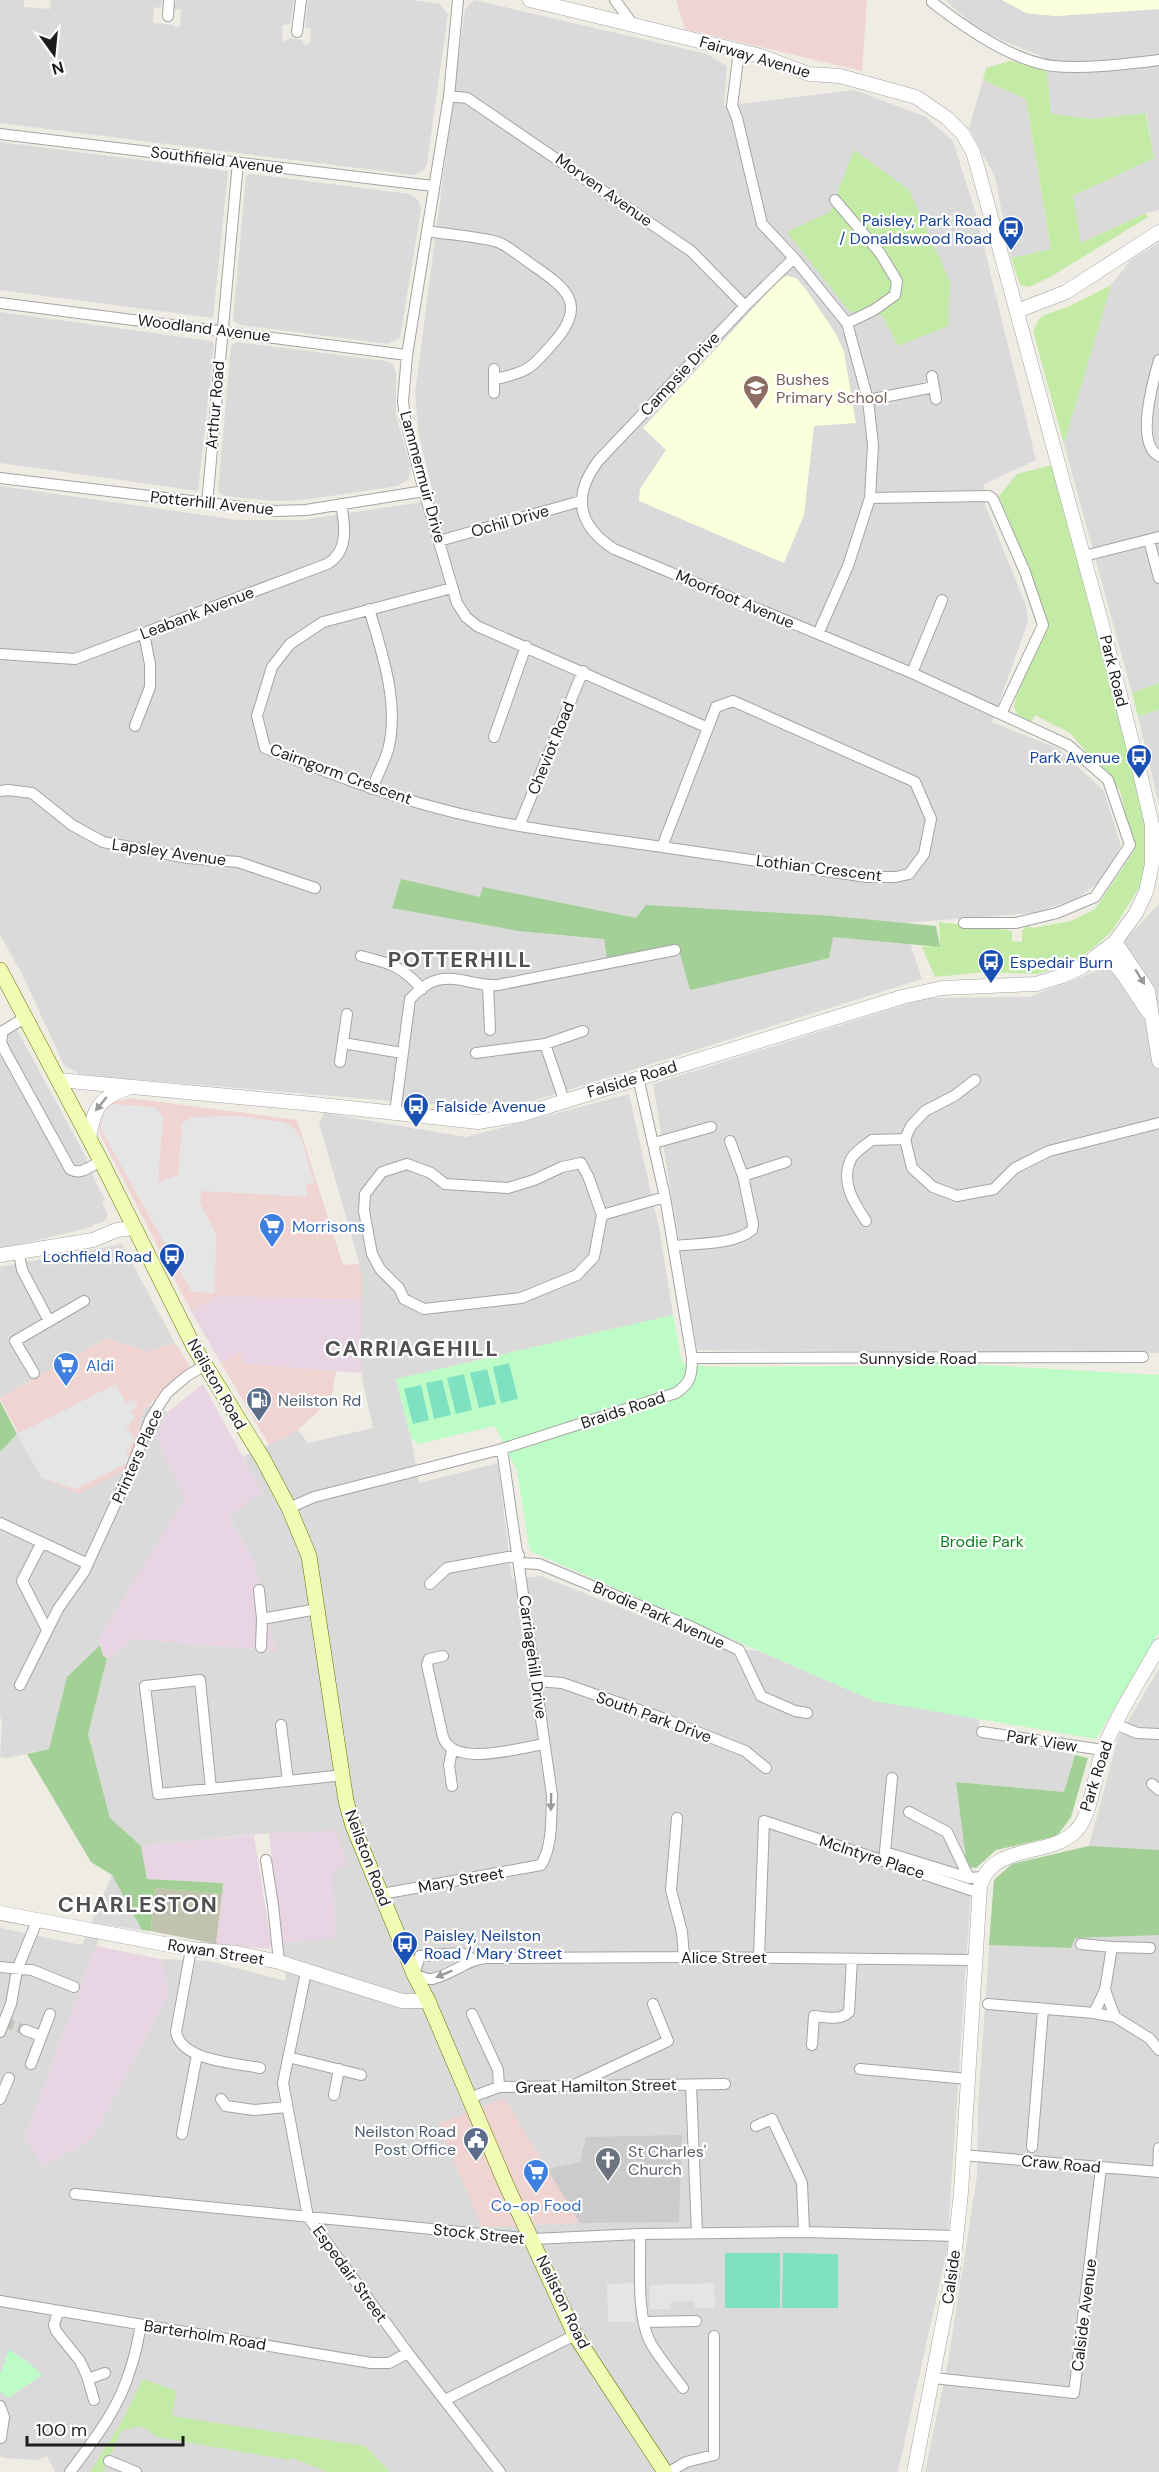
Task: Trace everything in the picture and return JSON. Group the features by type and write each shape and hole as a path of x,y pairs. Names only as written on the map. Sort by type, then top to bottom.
{"main road":[{"name":"Neilston Road","path":"0,970 205,1365 290,1508 309,1556 346,1801 353,1826 414,1974 575,2335 667,2472"}],"street":[{"path":"168,16 170,0"},
{"path":"297,32 301,0"},
{"name":"Lammermuir Drive","path":"458,0 449,96 433,186 404,386 405,418 452,588 461,610 472,622 706,727"},
{"name":"Fairway Avenue","path":"530,0 563,4 634,26 739,51 809,74 840,76 916,97 947,118 962,133 973,152 1017,311"},
{"path":"615,0 634,26"},
{"path":"932,2 976,33 1013,54 1052,66 1112,65 1159,60"},
{"path":"739,51 732,106 737,118 762,224 794,258 847,323 868,400 873,445 870,498 848,566 818,634"},
{"name":"Morven Avenue","path":"449,96 467,98 691,251 745,306"},
{"name":"Southfield Avenue","path":"0,134 433,186"},
{"name":"Arthur Road","path":"207,504 238,162"},
{"path":"835,200 880,253 897,281 895,295 874,310 847,323"},
{"path":"427,231 498,242 555,281 567,294 571,306 568,326 531,369 521,374 495,374 494,393"},
{"path":"1017,311 1066,292 1159,232"},
{"name":"Campsie Drive","path":"581,501 584,484 599,460 745,306 794,258"},
{"name":"Woodland Avenue","path":"0,303 407,355"},
{"name":"Park Road","path":"1017,311 1153,803 1155,865 1136,913 1110,947"},
{"path":"1159,360 1148,399 1147,414 1150,447 1152,452 1159,456"},
{"path":"868,400 933,381 936,399"},
{"name":"Potterhill Avenue","path":"0,478 275,511 306,510 424,491"},
{"path":"870,498 989,496 993,500 1025,572 1043,625 1001,714"},
{"name":"Ochil Drive","path":"439,541 581,501"},
{"name":"Moorfoot Avenue","path":"581,501 587,523 593,532 614,549 912,673 1068,745 1108,780 1130,845 1095,897 1057,913 1016,922 964,923"},
{"name":"Leabank Avenue","path":"0,654 75,659 334,561 344,540 341,504"},
{"path":"1084,556 1154,539 1159,578"},
{"name":"Cairngorm Crescent","path":"452,588 323,622 290,644 272,667 258,716 265,748 372,789 438,808 519,826 662,847"},
{"path":"912,673 942,600"},
{"path":"369,609 382,653 392,712 388,749 372,789"},
{"path":"135,726 150,687 150,663 144,634"},
{"path":"494,737 526,646"},
{"name":"Cheviot Road","path":"519,826 583,670"},
{"name":"Lothian Crescent","path":"733,701 915,782 931,819 924,854 909,874 877,877 662,847 706,727 716,707 733,701"},
{"name":"Lapsley Avenue","path":"0,791 32,793 72,825 103,842 188,858 238,862 315,888"},
{"path":"1110,947 1148,991 1159,1061"},
{"name":"Falside Road","path":"59,1080 478,1122 520,1114 913,994 942,988 1036,984 1082,967 1110,947"},
{"path":"395,1113 410,999 428,984 446,978 488,986 675,950"},
{"path":"361,956 392,964 406,971 422,989"},
{"path":"488,986 490,1030"},
{"path":"340,1062 347,1014"},
{"path":"26,1017 3,1031 1,1042 5,1051 70,1169 80,1172 101,1161"},
{"path":"476,1053 545,1044 583,1031"},
{"path":"344,1043 402,1053"},
{"path":"545,1044 564,1100"},
{"name":"Braids Road","path":"290,1508 314,1497 502,1449 676,1393 685,1387 692,1377 692,1358 666,1197 638,1077"},
{"path":"975,1080 954,1096 925,1111 911,1126 905,1139 912,1168 933,1187 957,1196 994,1188 1015,1168 1049,1151 1159,1123"},
{"name":"Falside Road","path":"89,1138 93,1117 101,1102 115,1093 133,1087"},
{"path":"654,1143 711,1127"},
{"path":"867,1221 852,1200 846,1180 851,1158 872,1140 905,1139"},
{"path":"675,1246 726,1240 746,1235 752,1230 753,1224 743,1176 730,1141"},
{"path":"743,1176 786,1162"},
{"path":"581,1163 602,1215 594,1257 577,1275 521,1298 424,1309 404,1299 399,1288 380,1269 372,1254 364,1211 365,1194 382,1172 408,1164 431,1173 445,1184 508,1188 534,1180 562,1167 581,1163"},
{"path":"602,1215 666,1197"},
{"path":"0,1255 93,1240 117,1230 134,1228"},
{"path":"19,1252 22,1270 49,1321"},
{"path":"34,1373 15,1341 84,1301"},
{"name":"Sunnyside Road","path":"692,1358 1143,1357"},
{"name":"Printers Place","path":"20,1685 58,1609 88,1564 130,1472 150,1420 160,1402 187,1376 205,1365"},
{"name":"Carriagehill Drive","path":"502,1449 552,1795 550,1828 544,1859 540,1865"},
{"path":"0,1523 88,1564"},
{"path":"41,1544 22,1581 47,1630"},
{"name":"Brodie Park Avenue","path":"430,1584 447,1568 519,1559 539,1564 687,1625 739,1650 761,1696 795,1711 807,1713"},
{"path":"259,1590 262,1619 261,1647"},
{"path":"262,1619 317,1609"},
{"name":"Park Road","path":"976,1877 1005,1857 1060,1842 1076,1830 1085,1813 1102,1750 1159,1646"},
{"path":"443,1656 429,1659 427,1665 443,1737 452,1751 470,1755 544,1744"},
{"path":"211,1789 200,1680 145,1686 158,1794 211,1789 343,1775"},
{"name":"South Park Drive","path":"536,1681 562,1683 662,1718 745,1751 766,1768"},
{"path":"1115,1724 1137,1733 1159,1734"},
{"path":"281,1725 288,1781"},
{"name":"Park View","path":"982,1732 1102,1750"},
{"path":"452,1751 449,1765 452,1786"},
{"path":"892,1779 885,1852 976,1877"},
{"path":"909,1812 948,1832 976,1877 980,1893"},
{"path":"677,1818 671,1890 682,1932 684,1957"},
{"name":"McIntyre Place","path":"759,1957 764,1821 980,1893"},
{"path":"266,1860 279,1962"},
{"name":"Mary Street","path":"382,1894 540,1865"},
{"name":"Calside","path":"915,2472 952,2277 980,1893"},
{"name":"Rowan Street","path":"0,1913 191,1949 237,1953 279,1962 402,2001 428,2001"},
{"path":"0,2032 11,2004 17,1970 37,1921"},
{"path":"1082,1944 1150,1948"},
{"path":"1094,2013 1105,1990 1112,1947"},
{"path":"191,1949 177,2032 182,2046 197,2055 260,2068"},
{"name":"Alice Street","path":"473,1959 462,1967 430,1979 414,1974 420,1956 461,1953 473,1959 759,1957 975,1960"},
{"path":"812,2045 814,2016 839,2017 849,2012 852,1959"},
{"path":"0,1967 32,1970 74,1987"},
{"name":"Espedair Street","path":"306,1972 283,2083 308,2217 408,2353 500,2472"},
{"path":"1105,1990 1115,2017"},
{"path":"571,2087 668,2041 653,2004"},
{"path":"988,2004 1094,2013 1115,2017 1149,2038 1159,2050"},
{"path":"1032,2147 1043,2009"},
{"path":"31,2064 50,2014"},
{"path":"472,2014 498,2070 499,2087"},
{"path":"25,2030 41,2036"},
{"path":"182,2134 197,2055"},
{"path":"288,2057 361,2074"},
{"path":"334,2095 339,2069"},
{"path":"860,2069 968,2079"},
{"path":"0,2097 9,2078"},
{"name":"Great Hamilton Street","path":"469,2098 499,2087 725,2084"},
{"path":"691,2085 697,2233"},
{"path":"221,2099 226,2106 254,2110 287,2107"},
{"path":"756,2126 772,2119 797,2169 802,2183 804,2232"},
{"path":"1159,2148 1159,2172"},
{"name":"Craw Road","path":"962,2155 1159,2172"},
{"name":"Calside Avenue","path":"933,2379 1074,2393 1101,2168"},
{"name":"Stock Street","path":"75,2194 533,2239 640,2234 804,2232 956,2236"},
{"path":"640,2234 644,2322 653,2347 683,2388"},
{"name":"Barterholm Road","path":"0,2301 371,2363 389,2362 408,2353"},
{"path":"58,2310 54,2325 56,2331 80,2361 94,2400"},
{"path":"644,2322 696,2321"},
{"path":"70,2472 103,2429 119,2398 131,2367 141,2325"},
{"path":"445,2400 575,2335"},
{"path":"667,2472 686,2462 714,2455 714,2336"},
{"path":"88,2379 105,2373"},
{"path":"0,2406 4,2417 1,2438"},
{"path":"109,2461 136,2472"}],"shaded area":[{"path":"0,0 24,0 24,7 50,9 51,0 162,0 161,7 154,8 153,22 156,25 158,23 174,25 176,28 180,26 181,10 174,9 176,0 294,0 290,24 283,25 282,39 285,42 289,38 302,40 306,46 310,42 311,29 305,27 308,0 412,0 440,4 448,14 427,164 424,170 414,175 0,123"},
{"path":"474,0 707,54 727,66 724,106 855,90 926,117 953,141 976,214 1036,460 984,484 985,505 1026,605 1028,622 992,722 1059,749 1104,791 1121,846 1101,881 1078,898 1034,913 903,923 922,979 533,1101 465,1107 81,1075 64,1065 21,972 0,935 0,486 238,520 303,520 435,500 419,436 415,393 465,9"},
{"path":"676,0 867,0 862,71 685,29"},
{"path":"945,0 1002,0 1026,13 1056,16 1159,9 1159,210 1146,213 1080,244 1073,196 1154,158 1147,113 1094,119 1051,114 1045,58 980,31"},
{"path":"1002,0 1159,0 1159,9 1056,16 1026,13"},
{"path":"983,80 1026,99 1051,249 1011,258 995,177 969,128"},
{"path":"0,142 228,171 213,318 0,290"},
{"path":"249,174 410,194 418,200 421,209 400,338 388,344 241,325 233,321 246,176"},
{"path":"1159,243 1159,683 1132,693 1064,444 1111,285 1130,261"},
{"name":"Bushes Primary School","path":"787,276 796,278 805,288 836,334 844,352 856,423 814,426 804,515 784,563 639,501 640,489 666,450 643,428 780,279"},
{"path":"0,312 212,341 214,345 198,491 0,463"},
{"path":"236,342 386,361 393,364 396,373 396,416 411,468 409,479 398,486 303,500 273,501 224,496 218,491 231,346"},
{"path":"1159,710 1159,805 1138,716"},
{"path":"1159,904 1159,1353 697,1350 653,1084 927,998 1029,997 1094,972"},
{"path":"16,1028 86,1157 105,1200 102,1202 108,1215 104,1222 92,1225 92,1227 0,1249 0,1058 8,1032"},
{"path":"629,1094 660,1233 673,1315 396,1379 411,1438 419,1483 498,1463 512,1579 541,1576 718,1647 759,1651 874,1701 979,1719 979,1735 1075,1755 1064,1792 956,1782 971,1891 947,2250 898,2472 55,2472 47,2456 37,2460 4,2458 0,2456 0,1928 82,1945 112,1875 142,1930 105,1925 96,1946 25,2138 43,2166 92,2139 169,1993 160,1959 209,1961 286,1981 269,1833 141,1846 110,1818 88,1734 107,1658 134,1639 276,1651 254,1561 228,1516 262,1492 243,1457 298,1430 308,1443 373,1428 362,1378 362,1273 319,1123 324,1113 466,1137"},
{"path":"130,1098 297,1120 343,1265 359,1264 362,1273 362,1299 220,1296 191,1311 100,1134 99,1116 106,1104"},
{"path":"113,1104 155,1107 163,1117 158,1182 178,1175 182,1123 191,1117 240,1116 284,1122 295,1129 301,1137 314,1182 306,1184 307,1197 202,1191 200,1203 216,1234 215,1294 191,1291 101,1130 102,1113"},
{"path":"122,1244 175,1343 147,1352 107,1338 0,1398 0,1267"},
{"path":"220,1296 362,1299 362,1373 243,1364 240,1352 221,1363 191,1311"},
{"path":"107,1338 147,1352 175,1343 190,1366 143,1410 132,1466 79,1494 42,1478 0,1398"},
{"path":"240,1352 244,1364 336,1371 331,1399 298,1430 269,1445 221,1363"},
{"path":"116,1384 126,1403 134,1399 138,1406 130,1411 136,1416 124,1430 128,1428 135,1441 129,1445 131,1449 126,1452 129,1459 127,1463 77,1489 42,1478 17,1434"},
{"path":"203,1384 262,1492 228,1517 254,1561 276,1651 134,1639 107,1658 103,1656 99,1639 185,1498 156,1437 168,1412"},
{"path":"149,1405 168,1412 156,1437 186,1497 99,1639 100,1645 67,1677 49,1749 7,1758 0,1757 2,1721 0,1717 0,1452 17,1434 42,1478 132,1466 143,1410"},
{"path":"1159,1669 1159,2472 925,2472 948,2362 977,2176 978,2106 994,1880 1012,1864 1089,1846 1118,1738"},
{"path":"335,1829 348,1865 332,1873 336,1938 282,1943 269,1833 319,1832"},
{"path":"254,1835 271,1944 269,1949 216,1944 223,1883 147,1879 141,1846"},
{"path":"155,1888 222,1894 216,1944 151,1931"},
{"path":"96,1946 160,1959 169,1993 92,2139 43,2166 25,2138"},
{"path":"504,2098 580,2223 482,2227 438,2124"},
{"path":"682,2135 679,2222 580,2223 547,2169 580,2162 586,2137"},
{"path":"634,2283 635,2322 608,2322 607,2284"},
{"path":"714,2283 715,2308 695,2308 694,2301 671,2302 670,2309 650,2309 650,2285"}],"green space":[{"path":"1010,61 1047,69 1051,114 1094,119 1146,113 1154,158 1073,196 1081,243 1146,213 1148,217 1052,276 1029,287 1020,285 1011,258 1051,249 1026,99 983,80 986,68"},
{"path":"854,150 909,190 950,282 948,326 898,346 883,316 849,311 787,232 830,212"},
{"path":"1111,285 1064,444 1033,331 1039,319 1044,315 1070,306"},
{"path":"1052,465 1132,758 1148,834 1147,863 1140,886 1112,931 1092,949 1068,965 1037,974 986,972 935,977 922,947 940,946 939,922 1008,930 1012,932 1012,941 1022,942 1022,931 1026,926 1033,928 1071,921 1095,909 1134,851 1120,791 1070,733 1035,715 1031,722 1018,716 1014,707 1048,623 999,496 1017,474"},
{"path":"1159,683 1159,710 1138,716 1132,693"},
{"path":"401,879 480,897 483,887 636,918 646,905 832,916 936,926 940,947 833,937 829,958 690,990 678,947 607,959 604,939 519,931 392,908"},
{"name":"Brodie Park","path":"673,1315 682,1363 709,1367 876,1366 946,1363 1159,1375 1159,1632 1096,1739 874,1701 530,1551 517,1471 495,1426 418,1444 411,1438 396,1379"},
{"path":"509,1363 518,1399 501,1403 493,1367"},
{"path":"487,1369 496,1404 479,1408 470,1373"},
{"path":"464,1374 472,1410 456,1414 447,1378"},
{"path":"442,1380 451,1415 434,1419 426,1383"},
{"path":"421,1385 429,1420 413,1424 404,1389"},
{"path":"0,1401 17,1434 0,1452"},
{"path":"100,1645 103,1656 107,1658 88,1734 110,1818 141,1846 147,1879 223,1883 222,1894 155,1888 151,1931 142,1930 112,1875 91,1862 27,1754 49,1749 67,1677"},
{"path":"1075,1755 1088,1758 1071,1817 1057,1836 996,1850 976,1868 967,1867 956,1782 1064,1792"},
{"path":"1089,1846 1159,1850 1159,1935 1075,1938 1071,1948 989,1945 994,1880 1012,1864"},
{"path":"725,2253 780,2253 780,2308 725,2308"},
{"path":"783,2253 838,2254 838,2308 782,2308"},
{"path":"9,2350 28,2362 42,2375 8,2398 0,2391 0,2374"},
{"path":"143,2379 176,2391 172,2416 365,2446 390,2472 328,2472 292,2458 289,2460 157,2437 143,2426 122,2430 103,2472 90,2472 120,2425"}],"tunnel":[{"path":"4,2022 25,2030"}],"place":[{"name":"Paisley, Park Road / Donaldswood Road","path":"1011,252"},
{"name":"Bushes Primary School","path":"756,411"},
{"name":"Park Avenue","path":"1139,780"},
{"name":"Espedair Burn","path":"991,985"},
{"name":"Falside Avenue","path":"416,1129"},
{"name":"Morrisons","path":"272,1249"},
{"name":"Lochfield Road","path":"172,1279"},
{"name":"Aldi","path":"66,1388"},
{"name":"Neilston Rd","path":"259,1423"},
{"name":"Paisley, Neilston Road / Mary Street","path":"405,1967"},
{"name":"Neilston Road Post Office","path":"476,2163"},
{"name":"St Charles' Church","path":"608,2183"},
{"name":"Co-op Food","path":"536,2195"}],"district":[{"name":"POTTERHILL","path":"460,959"},
{"name":"CARRIAGEHILL","path":"412,1348"},
{"name":"CHARLESTON","path":"138,1904"}]}
